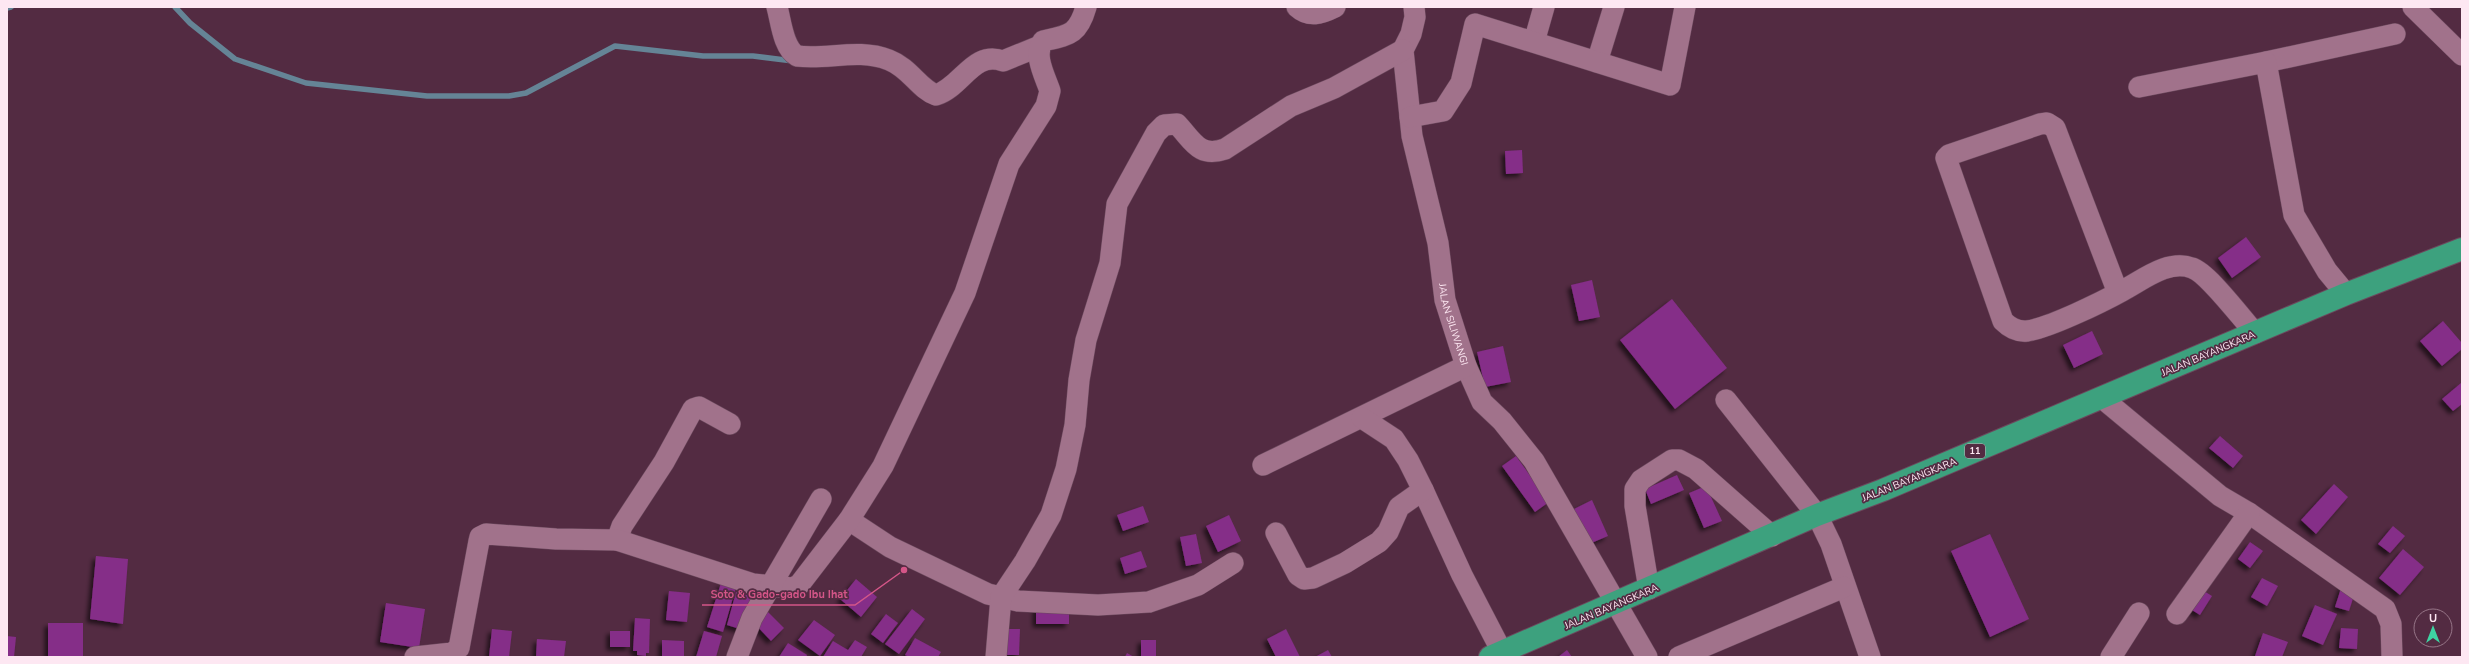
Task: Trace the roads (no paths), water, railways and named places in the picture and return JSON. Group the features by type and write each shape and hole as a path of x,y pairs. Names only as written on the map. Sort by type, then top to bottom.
{"highway":[{"name":"JALAN BAYANGKARA","path":"1496,654 1772,536 1817,514 1883,490 2346,294 2462,249"}],"street":[{"path":"777,7 786,42 796,56 847,54 888,60 902,66 934,95 940,94 992,58 1003,61 1040,46 1043,42 1073,32 1082,21 1086,7"},
{"path":"1297,7 1311,14 1322,13 1335,7"},
{"path":"996,657 1001,597 1025,561 1051,515 1066,469 1075,425 1078,380 1086,340 1110,263 1117,204 1156,132 1164,125 1177,124 1200,149 1214,153 1225,149 1291,106 1334,88 1403,50 1411,34 1415,16 1414,7"},
{"path":"1534,42 1544,7"},
{"path":"1597,62 1614,7"},
{"path":"1410,117 1443,111 1461,83 1475,24 1670,85 1685,7"},
{"path":"2413,7 2462,55"},
{"path":"2139,87 2266,62 2395,34"},
{"path":"415,657 452,653 459,648 479,541 483,535 617,540 769,587 792,588 799,585 849,520 883,466 916,400 965,293 1009,164 1048,102 1050,90 1039,56 1040,46"},
{"name":"JALAN SILIWANGI","path":"1403,50 1412,136 1438,243 1445,300 1466,366 1482,402 1502,421 1534,461 1647,657"},
{"path":"2266,62 2294,215 2327,271 2346,294"},
{"path":"2118,293 2055,128 2052,125 2040,124 1949,155 1946,158 2002,321 2010,328 2026,331 2041,327 2118,293 2164,269 2175,266 2192,267 2198,270 2255,333"},
{"path":"1263,465 1466,366"},
{"path":"2102,398 2220,496 2249,513 2386,609 2391,624 2392,657"},
{"path":"1726,400 1817,514 1831,544 1844,587 1870,657"},
{"path":"617,540 622,526 664,462 693,409 698,407 730,424"},
{"path":"1362,418 1394,439 1408,460 1462,575 1496,654"},
{"path":"1649,589 1635,506 1635,489 1641,480 1672,460 1679,460 1696,469 1772,536"},
{"path":"1276,533 1298,575 1304,578 1313,578 1345,563 1379,542 1388,532 1399,507 1423,490"},
{"path":"737,657 752,618 821,499"},
{"path":"2177,614 2249,513"},
{"path":"849,520 890,547 988,594 1018,601 1098,605 1149,602 1198,585 1234,563"},
{"path":"1679,657 1844,587"},
{"path":"2111,657 2139,613"}],"waterway":[{"path":"7,8 11,7"},
{"path":"175,7 190,23 235,59 306,83 427,96 509,96 526,93 615,46 703,56 753,56 793,61"}],"place":[{"name":"Soto & Gado-gado Ibu Ihat","path":"904,570"}]}
